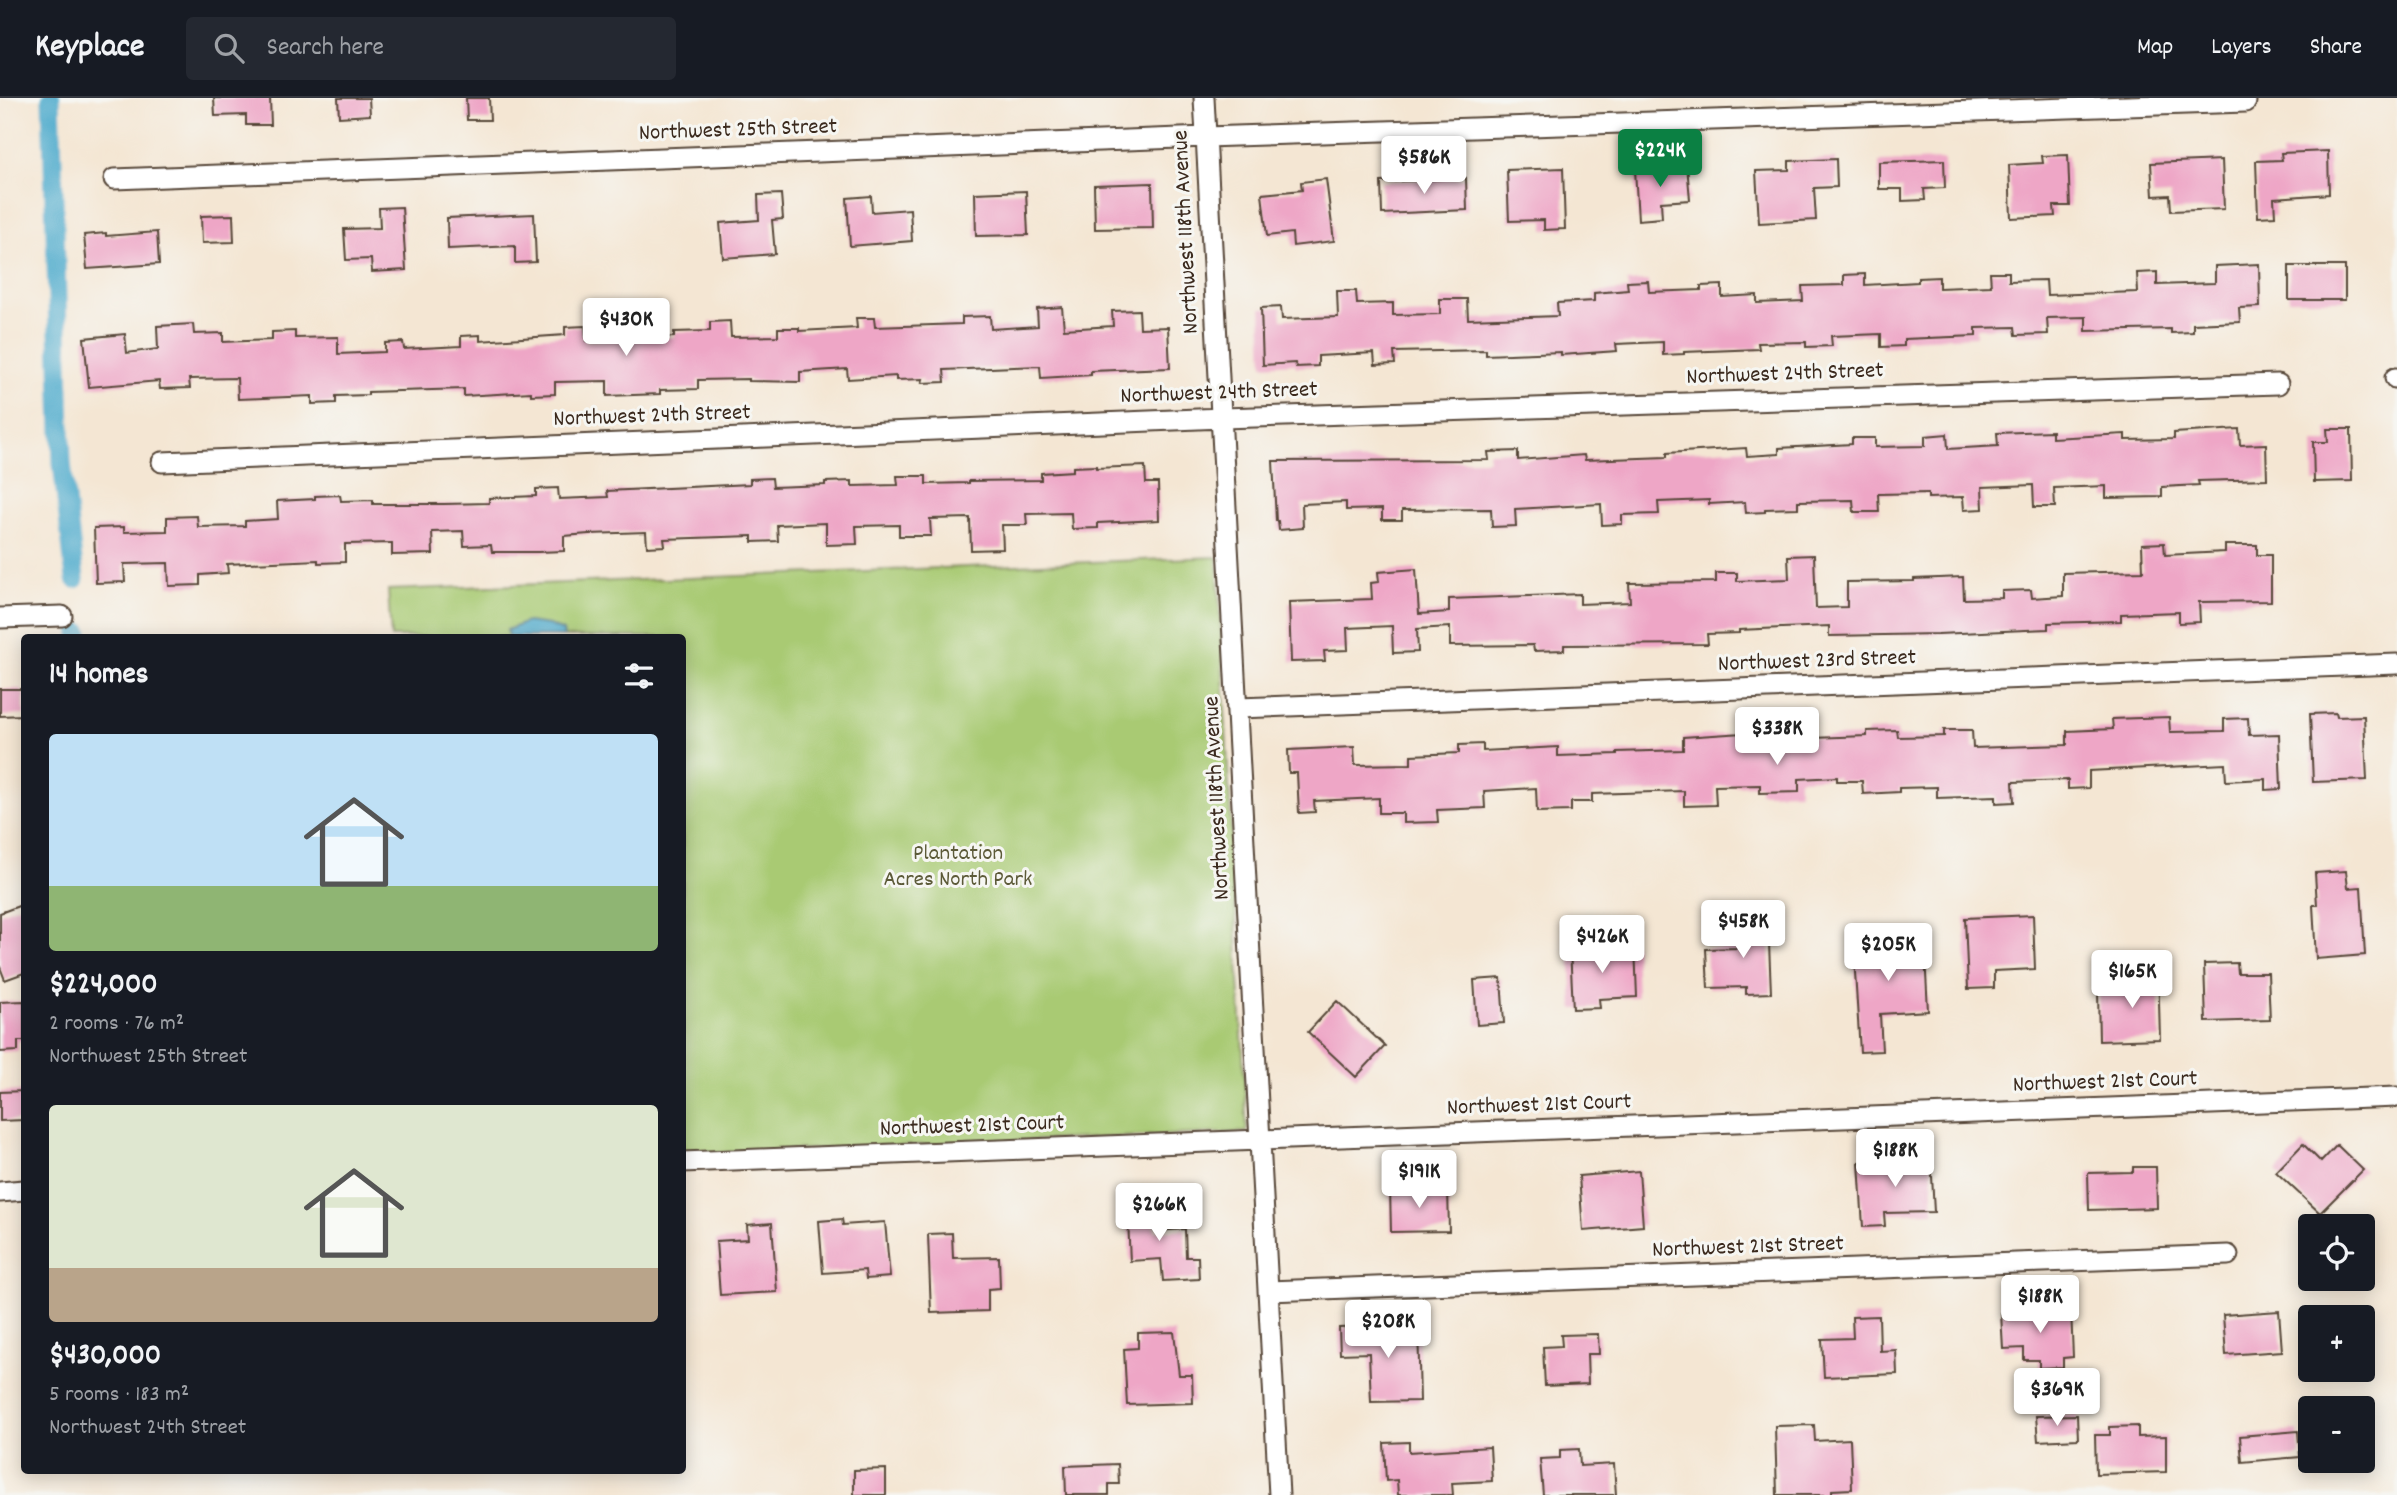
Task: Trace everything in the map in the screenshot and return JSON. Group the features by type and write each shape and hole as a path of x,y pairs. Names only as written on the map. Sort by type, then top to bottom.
{"street":[{"name":"Northwest 118th Avenue","path":"1204,98 1279,1495"},
{"name":"Northwest 25th Street","path":"114,179 1206,137 2246,102"},
{"name":"Northwest 24th Street","path":"162,462 1222,418 2278,384"},
{"path":"0,618 62,616"},
{"name":"Northwest 23rd Street","path":"1238,708 2397,664"},
{"name":"Northwest 21st Court","path":"686,1162 2397,1097"},
{"path":"0,1192 21,1191"},
{"name":"Northwest 21st Street","path":"1269,1291 2228,1255"}],"green space":[{"name":"Plantation Acres North Park","path":"1217,557 1247,1132 686,1154 686,634 391,634 388,590"}],"water":[{"path":"527,622 549,625 563,631 564,634 508,634 507,630"}],"building":[{"path":"214,98 270,98 271,125 246,125 246,115 215,116"},
{"path":"338,98 369,98 370,115 339,117"},
{"path":"466,98 489,98 490,120 467,120"},
{"path":"2328,151 2329,194 2274,198 2275,216 2258,217 2256,161 2282,160 2281,153"},
{"path":"2068,155 2070,206 2054,206 2055,216 2011,218 2009,165 2043,163 2042,156"},
{"path":"1836,159 1837,187 1814,188 1816,220 1759,223 1756,171 1789,170 1789,161"},
{"path":"1944,160 1945,188 1924,189 1925,200 1902,201 1902,189 1879,189 1879,162"},
{"path":"2222,160 2224,209 2171,211 2170,195 2153,196 2151,163"},
{"path":"1687,165 1690,200 1661,202 1662,218 1638,220 1635,169"},
{"path":"1563,168 1565,229 1544,230 1544,220 1509,221 1507,170"},
{"path":"1466,178 1467,210 1382,214 1381,182"},
{"path":"1326,179 1334,241 1293,246 1292,233 1267,236 1262,194 1302,190 1301,182"},
{"path":"1152,183 1153,228 1095,229 1094,185"},
{"path":"1026,191 1028,235 976,236 975,193"},
{"path":"781,194 783,219 772,220 775,254 723,258 720,223 759,220 758,195"},
{"path":"871,196 872,212 910,209 912,241 850,246 847,198"},
{"path":"402,207 406,270 372,272 371,259 346,260 344,229 380,228 379,208"},
{"path":"534,214 536,262 515,263 515,246 448,249 447,218"},
{"path":"233,215 234,242 202,243 201,216"},
{"path":"157,232 159,264 87,269 84,235"},
{"path":"2259,264 2260,307 2239,308 2240,322 2193,324 2193,332 2171,333 2171,329 2086,331 2086,317 2047,318 2048,334 2016,335 2015,327 1976,328 1976,336 1904,339 1904,346 1881,347 1881,334 1831,336 1832,346 1806,347 1806,342 1758,343 1759,349 1684,354 1663,355 1663,342 1616,344 1617,351 1561,355 1561,352 1486,355 1486,350 1394,352 1395,364 1375,365 1374,353 1318,356 1318,366 1296,367 1295,363 1263,365 1261,308 1281,307 1282,319 1338,317 1337,291 1356,291 1357,304 1393,303 1393,315 1440,314 1440,299 1467,299 1468,319 1558,316 1557,303 1594,301 1594,293 1628,290 1627,282 1648,281 1649,292 1701,290 1701,286 1722,285 1722,297 1757,295 1757,303 1803,301 1802,286 1844,285 1844,275 1865,274 1865,285 1918,282 1918,278 1939,277 1939,288 1991,286 1990,272 2009,272 2009,281 2046,280 2047,295 2138,292 2137,273 2157,272 2157,285 2215,283 2215,266"},
{"path":"2289,266 2345,266 2345,300 2289,300"},
{"path":"1062,307 1064,329 1113,326 1112,311 1139,310 1140,328 1168,327 1170,368 1091,371 1091,375 1041,378 1040,366 944,370 945,382 922,383 923,379 896,380 896,376 848,379 847,369 800,372 800,382 698,380 698,389 660,390 660,394 607,396 607,381 555,382 555,394 531,395 531,392 464,396 464,389 368,392 368,395 336,396 336,403 312,404 312,396 238,399 237,378 189,379 190,388 160,389 159,381 89,387 84,338 125,334 127,353 158,349 157,326 193,324 194,334 223,333 223,342 272,340 272,332 295,331 295,338 338,337 338,354 385,352 385,343 403,342 404,349 461,346 461,336 480,335 480,341 565,335 565,327 585,326 586,341 674,337 674,332 710,331 710,322 730,321 731,337 778,336 778,328 799,328 799,331 857,328 856,318 874,318 875,327 962,324 962,317 990,316 991,329 1038,326 1037,309"},
{"path":"2239,429 2240,445 2266,444 2267,479 2198,481 2199,485 2162,487 2162,497 2106,498 2106,486 2054,488 2055,507 2034,507 2033,485 1982,487 1983,509 1964,510 1963,497 1928,498 1928,493 1878,494 1879,512 1854,512 1853,500 1798,501 1798,508 1765,509 1765,512 1746,513 1745,502 1658,502 1659,514 1622,515 1622,524 1602,525 1601,504 1515,509 1516,526 1492,527 1491,509 1402,510 1402,520 1382,520 1382,509 1346,510 1346,502 1302,504 1303,528 1279,530 1276,521 1273,461 1489,460 1488,452 1518,451 1518,460 1584,455 1585,460 1667,457 1667,453 1746,448 1747,456 1779,454 1779,448 1852,444 1852,438 1875,438 1875,447 1925,446 1925,436 1947,434 1948,449 1998,446 1997,433 2052,431 2052,438 2125,434 2125,440 2174,439 2174,433"},
{"path":"2327,429 2351,429 2352,481 2314,482 2313,442 2328,442"},
{"path":"1096,466 1145,466 1146,483 1158,483 1159,520 1098,523 1098,528 1072,529 1071,513 1026,514 1027,525 1002,525 1003,549 971,550 970,518 930,519 931,536 899,536 899,525 856,526 857,544 826,545 826,523 777,525 778,541 752,542 752,536 664,539 665,546 647,547 646,532 564,536 564,551 538,552 492,552 491,545 464,546 463,531 432,532 433,554 392,555 392,543 345,544 345,562 318,563 318,560 227,564 228,573 200,575 200,585 169,586 168,563 124,564 125,582 96,583 94,528 124,527 124,532 167,531 167,517 197,516 198,527 245,526 245,521 278,519 277,501 315,499 315,496 340,495 341,501 373,500 373,504 489,503 489,498 536,496 536,489 558,488 559,499 608,497 607,491 750,484 750,479 772,478 773,487 852,481 852,486 898,485 897,476 926,476 926,484 969,483 1041,480 1041,473"},
{"path":"2164,543 2165,555 2225,552 2225,545 2257,545 2257,555 2271,555 2271,601 2199,602 2200,622 2179,623 2179,612 2121,614 2121,621 2048,623 2048,629 1938,634 1829,636 1829,626 1707,634 1708,644 1564,645 1564,650 1534,651 1533,645 1450,646 1450,627 1417,629 1418,652 1393,653 1392,626 1347,628 1348,650 1324,651 1325,661 1291,662 1289,602 1372,599 1371,583 1379,582 1378,572 1416,569 1419,614 1449,612 1449,599 1580,594 1580,604 1630,602 1629,583 1716,582 1716,573 1737,573 1737,581 1789,579 1788,556 1814,555 1816,608 1847,607 1847,582 1963,577 1964,599 2002,598 2002,591 2031,590 2032,598 2063,596 2063,573 2143,571 2142,544"},
{"path":"0,689 21,689 21,715 0,716"},
{"path":"2336,713 2337,717 2364,716 2367,780 2313,782 2310,714"},
{"path":"2169,717 2170,732 2224,731 2224,719 2248,718 2249,735 2279,734 2281,789 2265,790 2265,779 2226,781 2225,764 2089,771 2089,788 2068,789 2068,780 2013,782 2014,802 1996,803 1996,796 1937,798 1937,787 1899,788 1899,792 1863,794 1862,781 1837,781 1837,777 1799,779 1799,792 1760,793 1760,785 1715,786 1716,805 1684,806 1684,791 1592,794 1592,802 1571,802 1571,811 1537,812 1536,788 1484,791 1485,808 1437,810 1438,822 1403,823 1403,813 1379,813 1379,798 1314,801 1315,812 1299,813 1297,773 1289,773 1288,750 1354,747 1355,765 1411,764 1411,755 1459,753 1459,745 1483,744 1483,751 1558,747 1558,756 1617,754 1683,750 1683,737 1784,732 1784,739 1867,736 1867,731 1897,730 1898,737 1944,736 1944,730 1972,730 1973,748 2067,745 2067,731 2113,729 2112,719"},
{"path":"2346,871 2348,888 2361,887 2365,955 2316,959 2313,905 2317,905 2315,873"},
{"path":"21,905 21,974 5,980 0,967 0,913"},
{"path":"2033,915 2035,969 1994,971 1994,988 1968,989 1965,918"},
{"path":"1768,918 1771,993 1746,994 1746,987 1708,988 1706,949 1738,948 1737,919"},
{"path":"1924,936 1928,1011 1880,1014 1882,1051 1860,1052 1853,940"},
{"path":"1635,945 1637,997 1599,999 1600,1008 1573,1009 1570,948"},
{"path":"2237,963 2238,973 2268,973 2270,1020 2206,1022 2204,964"},
{"path":"2158,964 2160,1039 2099,1041 2098,991 2139,990 2138,965"},
{"path":"1501,978 1504,1023 1477,1025 1474,980"},
{"path":"21,1001 21,1041 18,1041 18,1051 0,1052 0,1002"},
{"path":"1337,1001 1385,1046 1356,1077 1308,1032"},
{"path":"21,1091 21,1120 0,1121 0,1092"},
{"path":"2303,1144 2321,1162 2337,1145 2363,1170 2320,1213 2276,1172"},
{"path":"1931,1158 1934,1212 1884,1213 1885,1226 1863,1227 1859,1162"},
{"path":"2133,1167 2156,1167 2157,1208 2089,1210 2088,1173 2133,1172"},
{"path":"1639,1171 1643,1226 1583,1231 1579,1176"},
{"path":"1408,1187 1408,1190 1448,1189 1449,1231 1391,1232 1390,1188"},
{"path":"1153,1198 1155,1231 1185,1229 1186,1257 1198,1257 1199,1279 1163,1281 1161,1259 1130,1261 1127,1200"},
{"path":"842,1219 843,1225 885,1222 890,1277 866,1279 865,1270 823,1273 819,1221"},
{"path":"772,1223 777,1292 720,1295 716,1241 748,1239 747,1225"},
{"path":"952,1233 953,1258 999,1257 1000,1288 988,1289 988,1311 931,1313 928,1234"},
{"path":"2071,1309 2073,1357 2063,1358 2063,1367 2039,1368 2039,1360 2024,1360 2024,1348 2003,1349 2001,1313"},
{"path":"2279,1311 2282,1351 2226,1355 2223,1315"},
{"path":"1879,1316 1880,1351 1896,1350 1897,1374 1824,1377 1822,1339 1853,1338 1852,1317"},
{"path":"1418,1325 1420,1401 1371,1402 1369,1353 1340,1354 1339,1328"},
{"path":"1174,1332 1179,1375 1192,1375 1193,1403 1127,1405 1124,1349 1138,1348 1138,1333"},
{"path":"1598,1334 1599,1354 1587,1354 1588,1384 1545,1386 1543,1347 1562,1346 1561,1335"},
{"path":"2077,1415 2078,1439 2038,1441 2036,1416"},
{"path":"1814,1425 1815,1441 1850,1439 1852,1489 1832,1490 1832,1495 1777,1495 1775,1426"},
{"path":"2138,1426 2138,1437 2166,1436 2166,1472 2096,1474 2095,1435 2110,1435 2110,1427"},
{"path":"2298,1431 2298,1457 2242,1462 2240,1436"},
{"path":"1409,1442 1409,1452 1490,1447 1492,1481 1452,1483 1453,1495 1398,1495 1397,1480 1386,1481 1384,1443"},
{"path":"1579,1449 1580,1466 1614,1464 1616,1495 1543,1495 1540,1459 1560,1458 1560,1450"},
{"path":"1118,1464 1119,1484 1109,1484 1109,1495 1066,1495 1065,1466"},
{"path":"886,1469 886,1495 854,1495 854,1470"}],"waterway":[{"path":"51,98 62,463 75,579"}]}
